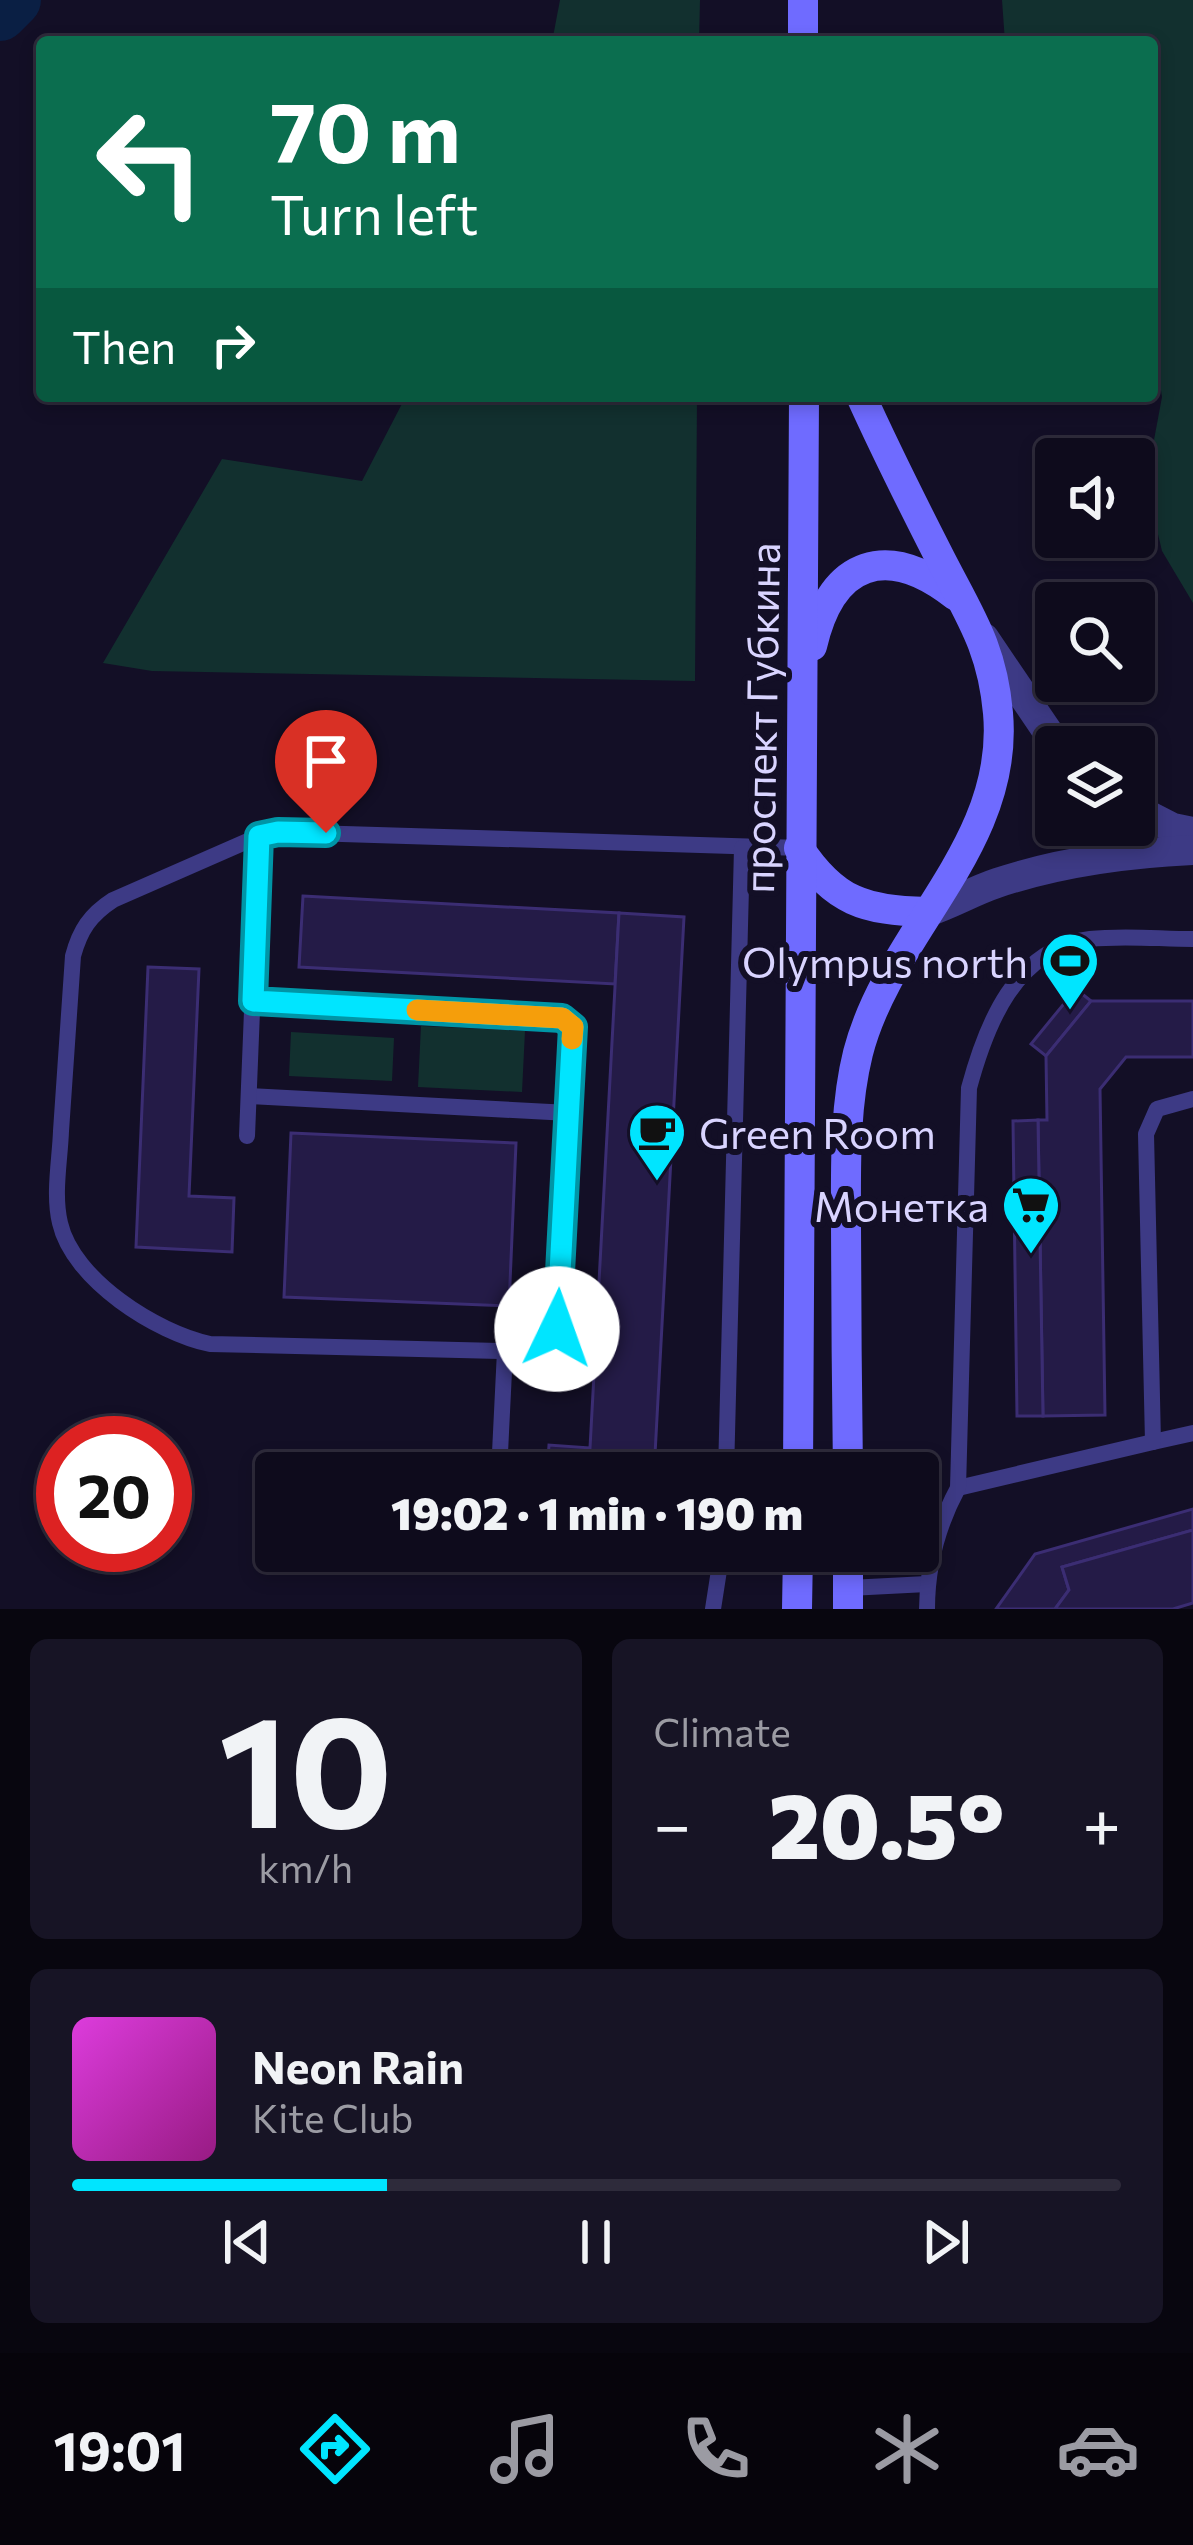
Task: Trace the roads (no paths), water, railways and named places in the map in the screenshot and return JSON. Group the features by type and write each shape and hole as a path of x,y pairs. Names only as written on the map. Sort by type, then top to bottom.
{"main road":[{"path":"803,0 803,36"},
{"name":"проспект Губкина","path":"798,1452 804,402"},
{"path":"848,1452 846,1194 858,1054 884,980 974,839 997,751 998,718 982,634 865,402"},
{"path":"803,686 823,608 834,589 854,573 872,567 898,568 935,580 961,600"},
{"path":"800,848 820,880 854,902 886,911 927,912"},
{"path":"797,1609 798,1572"}],"street":[{"path":"982,634 1044,726"},
{"path":"1155,818 1193,832"},
{"path":"927,912 994,884 1051,868 1140,852 1193,850"}],"lane":[{"path":"253,1001 562,1018 573,1027 557,1329 553,1346 538,1352 211,1344 178,1338 141,1316 80,1264 64,1237 58,1191 73,956 80,931 95,911 113,900 278,832 800,848"},
{"path":"247,1136 259,836"},
{"path":"727,1452 742,848"},
{"path":"926,1609 939,1522 958,1489 970,1088 989,1026 1006,991 1058,948 1089,939 1193,939"},
{"path":"249,1096 569,1114"},
{"path":"1153,1442 1146,1134 1157,1109 1193,1099"},
{"path":"500,1452 505,1351"},
{"path":"958,1489 1193,1432"},
{"path":"713,1609 721,1572"},
{"path":"848,1598 927,1584"}],"waterway":[{"path":"0,14 14,0"}],"place":[{"name":"Olympus north","path":"1070,1012"},
{"name":"Green Room","path":"657,1183"},
{"name":"Монетка","path":"1031,1256"}]}
